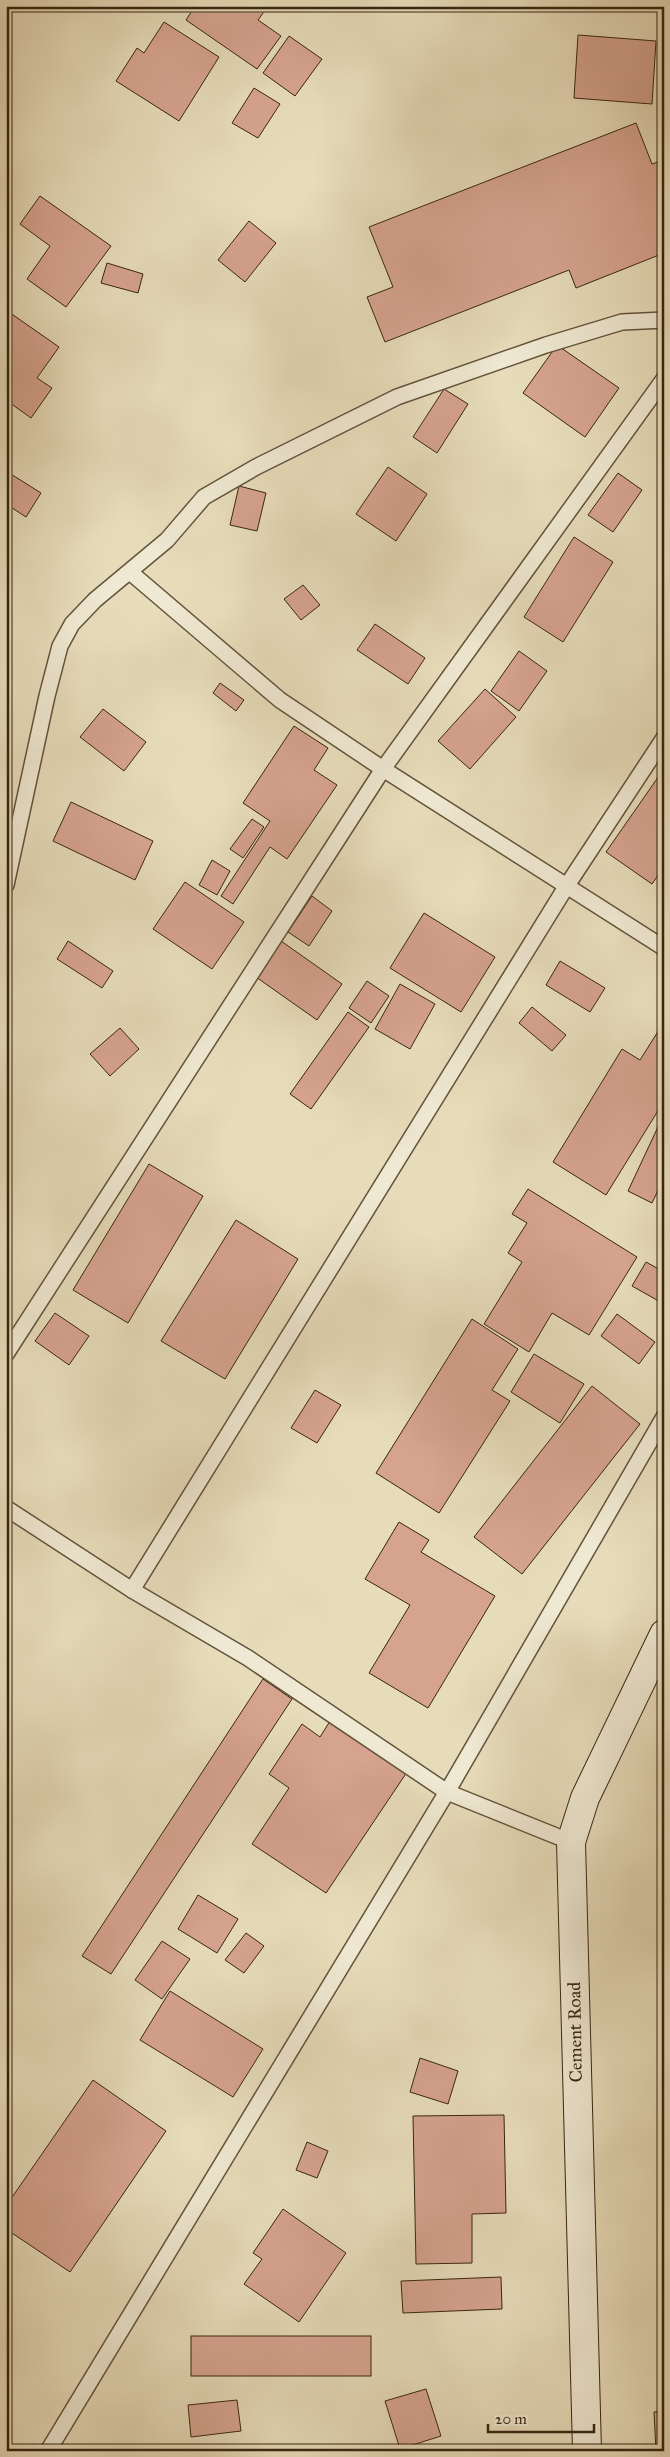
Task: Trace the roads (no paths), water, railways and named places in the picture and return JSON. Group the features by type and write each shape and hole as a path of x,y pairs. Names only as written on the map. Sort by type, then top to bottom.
{"main road":[{"name":"Cement Road","path":"587,2451 571,1842 585,1798 664,1634"}],"lane":[{"path":"6,885 47,696 60,646 72,624 95,600 167,540 204,497 256,467 397,397 622,322 664,320"},
{"path":"6,1354 383,769 664,379"},
{"path":"130,572 280,700 383,769 664,948"},
{"path":"132,1590 566,887 664,738"},
{"path":"48,2451 447,1792 664,1417"},
{"path":"6,1508 132,1590 248,1658 447,1792 571,1842"}]}
